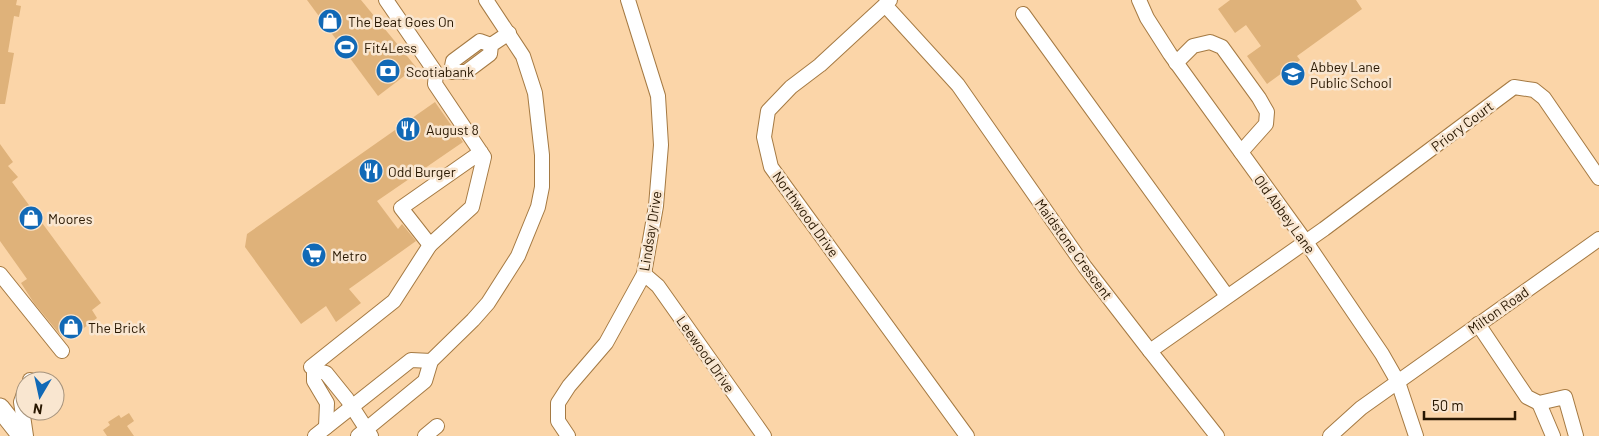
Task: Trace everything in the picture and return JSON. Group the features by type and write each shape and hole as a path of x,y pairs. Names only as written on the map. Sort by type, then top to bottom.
{"main road":[{"path":"0,408 22,436"}],"street":[{"path":"311,366 394,301 430,245 472,208 484,157 435,84 436,73 386,0"},
{"path":"320,432 327,403 314,381 314,370 326,372 352,406 365,434 425,381 431,361 474,320 502,283 518,256 538,206 542,187 542,155 535,93 523,56 510,33 486,0"},
{"name":"Lindsay Drive","path":"568,436 558,421 558,403 569,386 606,343 644,274 656,206 661,145 658,96 628,0"},
{"name":"Old Abbey Lane","path":"1139,0 1147,18 1176,63 1306,242 1382,354 1398,382 1416,436"},
{"name":"Maidstone Crescent","path":"888,2 958,85 1084,266 1217,436"},
{"name":"Northwood Drive","path":"888,2 820,65 790,87 768,111 764,137 771,167 967,436"},
{"path":"1023,14 1227,296"},
{"path":"491,45 510,33"},
{"path":"1176,63 1193,46 1210,42 1222,47 1233,62 1267,112 1266,124 1241,152"},
{"name":"Priory Court","path":"1306,242 1514,87 1534,90 1544,98 1599,178"},
{"path":"430,245 401,208 480,152"},
{"name":"Milton Road","path":"1398,382 1599,239"},
{"path":"1150,351 1306,242"},
{"path":"0,274 62,352"},
{"name":"Leewood Drive","path":"644,274 658,286 764,436"},
{"path":"1478,324 1527,396 1539,402 1565,396 1576,436"},
{"path":"320,432 411,360 431,361"},
{"path":"1330,436 1361,408 1398,382"},
{"path":"1539,402 1553,436"},
{"path":"24,421 26,436"},
{"path":"425,436 437,426"}],"building":[{"path":"0,0 17,0 16,5 21,6 19,17 14,16 8,52 14,53 5,104 0,104"},
{"path":"307,0 361,0 416,67 378,96"},
{"path":"1230,0 1356,0 1362,9 1297,56 1300,60 1267,84 1247,56 1261,46 1246,25 1235,33 1218,9"},
{"path":"435,102 463,142 377,201 398,229 402,224 416,241 349,289 361,303 336,322 326,306 301,324 245,247 247,234"},
{"path":"0,144 13,162 8,166 18,177 12,182 101,303 92,310 97,318 72,337 69,331 62,337 34,303 21,283 27,279 0,241"},
{"path":"129,413 134,421 127,426 134,436 107,436 103,430 110,425 108,422 119,415 121,418"}],"place":[{"name":"The Beat Goes On","path":"330,21"},
{"name":"Fit4Less","path":"346,47"},
{"name":"Scotiabank","path":"388,71"},
{"name":"Abbey Lane Public School","path":"1293,74"},
{"name":"August 8","path":"408,129"},
{"name":"Odd Burger","path":"371,171"},
{"name":"Moores","path":"31,218"},
{"name":"Metro","path":"314,255"},
{"name":"The Brick","path":"71,327"}]}
